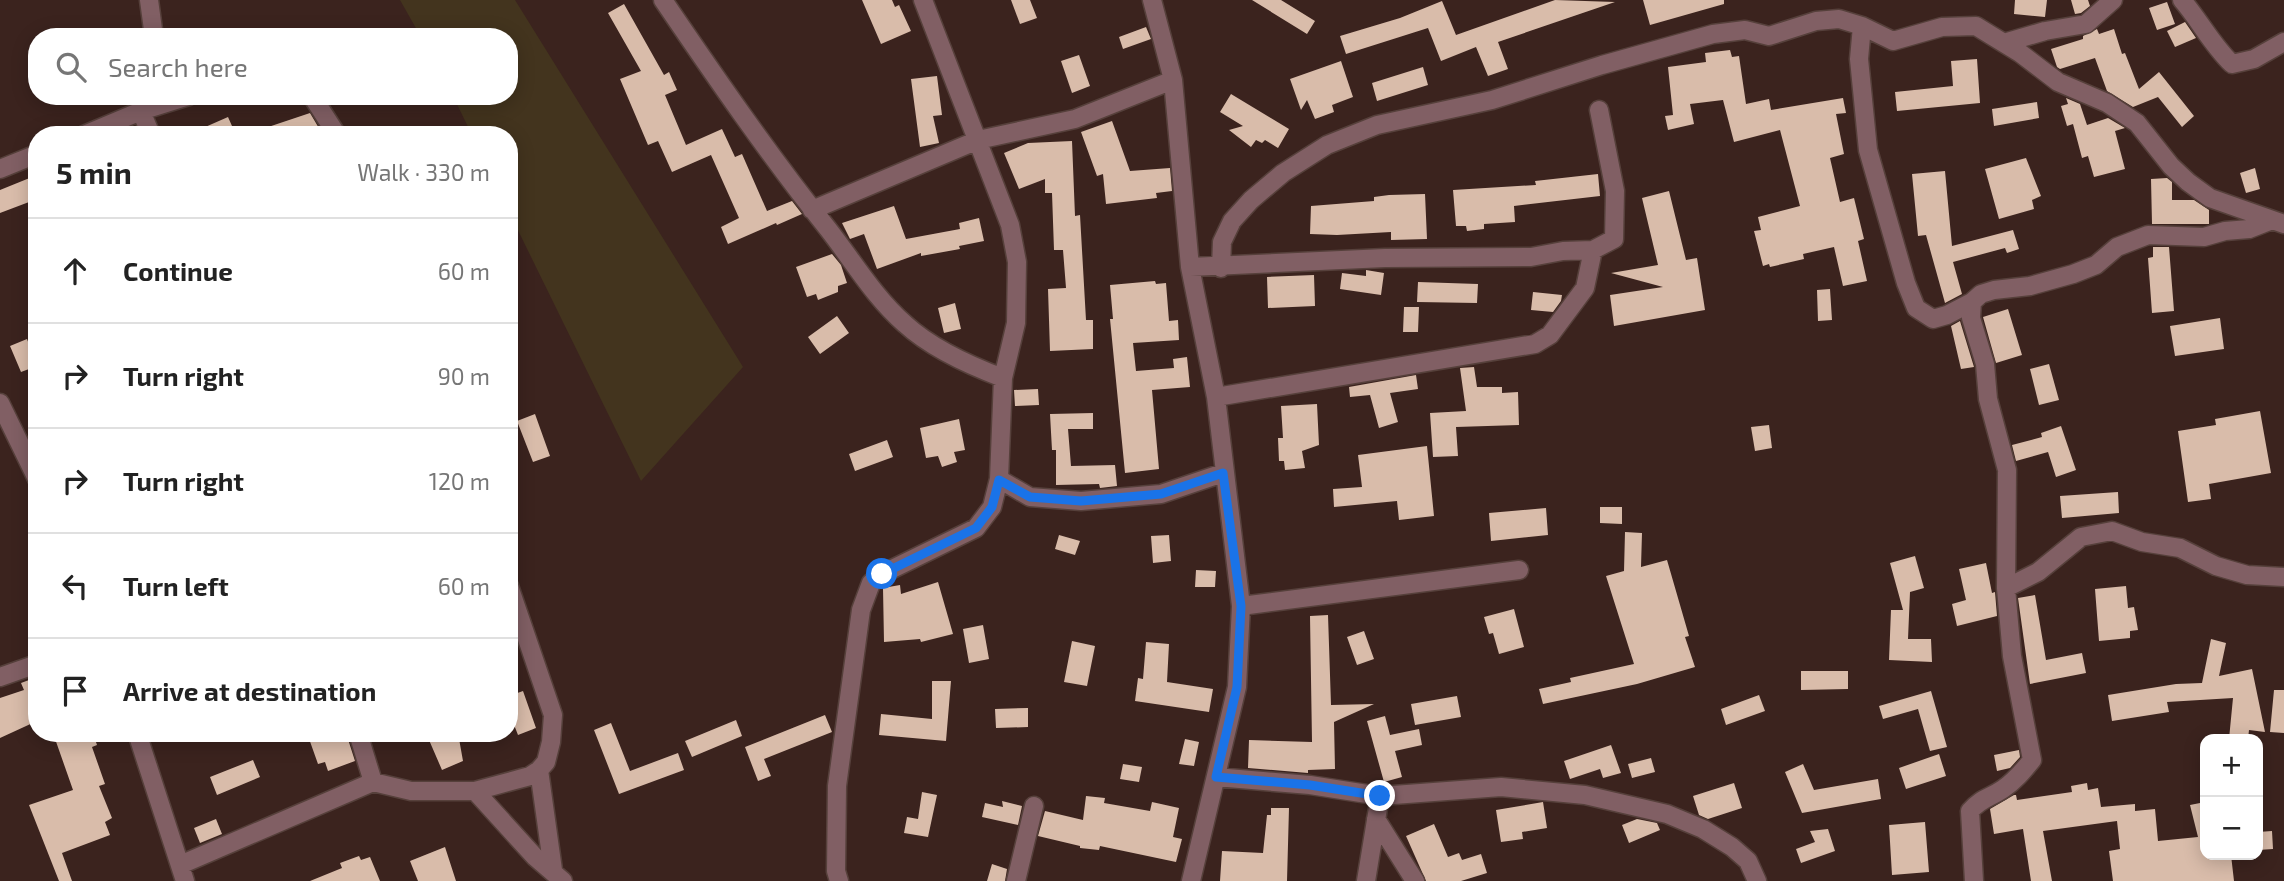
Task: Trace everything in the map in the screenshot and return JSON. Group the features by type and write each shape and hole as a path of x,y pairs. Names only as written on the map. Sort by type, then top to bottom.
{"street":[{"path":"149,0 153,28"},
{"path":"663,0 753,131 865,281 906,326 968,364 1003,377"},
{"path":"839,881 836,871 837,786 861,610 871,583 882,574 976,528 992,507 999,480 1003,377 1016,323 1017,262 1010,225 923,0"},
{"path":"1153,0 1173,80 1190,267 1216,397 1241,606 1237,687 1191,881"},
{"path":"2004,43 2045,31 2086,24 2113,0"},
{"path":"2182,0 2216,49 2232,64 2254,59 2284,42"},
{"path":"1221,268 1222,242 1232,221 1251,200 1283,173 1326,145 1377,125 1492,100 1713,34 1745,30 1769,36 1816,21 1839,19 1862,26 1893,41 1942,27 1976,26 2058,82 2107,103 2137,124 2171,166 2210,198 2278,222"},
{"path":"1862,26 1859,59 1868,150 1906,283 1916,308 1933,320 1994,290 2030,286 2073,274 2096,264 2117,247 2148,235 2204,237 2278,222"},
{"path":"811,210 978,140 1075,118 1173,80"},
{"path":"105,126 158,105"},
{"path":"318,105 331,126"},
{"path":"1190,267 1221,268 1385,258 1531,257 1563,251 1593,250 1614,239 1615,191 1600,110"},
{"path":"141,111 147,126"},
{"path":"0,169 28,158"},
{"path":"1216,397 1535,344 1550,335 1585,288 1593,250"},
{"path":"1972,302 1971,318 1985,364 1988,399 2007,470 2006,588 2012,656 2032,760 2020,775 2000,791 1979,800 1970,811 1974,881"},
{"path":"0,403 28,461"},
{"path":"999,480 1030,497 1081,501 1161,494 1223,473"},
{"path":"2006,588 2038,572 2081,537 2112,531 2142,542 2180,548 2216,566 2247,575 2284,577"},
{"path":"1241,606 1519,570"},
{"path":"140,742 182,873 373,782 411,791 475,791 530,775 546,762 553,715 518,612"},
{"path":"0,677 28,667"},
{"path":"361,742 373,782"},
{"path":"539,770 558,876"},
{"path":"1216,777 1310,785 1380,796 1501,787 1585,794 1667,814 1703,829 1732,847 1748,861 1757,881"},
{"path":"475,791 535,857 558,876"},
{"path":"1366,881 1380,796"},
{"path":"1016,881 1034,806"},
{"path":"1376,819 1415,881"}],"shaded area":[{"path":"400,0 515,0 743,367 641,481 518,230 518,126 468,126 457,105 518,105 518,28 416,28"}],"building":[{"path":"862,0 892,0 895,7 899,5 911,31 881,44"},
{"path":"1011,0 1030,0 1037,18 1020,24"},
{"path":"1252,0 1281,0 1315,21 1307,34"},
{"path":"1555,0 1615,2 1498,42 1508,69 1488,76 1476,47 1441,61 1428,28 1346,54 1340,36 1400,18 1442,1 1456,35"},
{"path":"1643,0 1724,0 1724,4 1650,25"},
{"path":"2015,0 2047,0 2045,17 2014,14"},
{"path":"2071,0 2088,0 2090,6 2075,14"},
{"path":"2167,2 2175,24 2157,30 2149,8"},
{"path":"624,4 664,75 669,72 677,90 665,95 686,145 722,129 735,157 742,154 767,211 792,201 802,214 728,244 721,227 739,218 711,155 672,172 658,141 648,145 620,79 641,71 608,13"},
{"path":"2185,22 2196,38 2175,47 2167,31"},
{"path":"1146,27 1151,39 1123,49 1119,37"},
{"path":"2097,29 2099,34 2114,29 2122,54 2125,53 2139,89 2159,72 2194,116 2182,127 2158,97 2133,107 2107,91 2095,58 2060,69 2057,67 2051,49 2083,39 2083,36"},
{"path":"1730,50 1732,57 1739,56 1746,104 1769,99 1771,110 1843,98 1846,113 1836,114 1844,154 1830,158 1840,202 1854,198 1864,239 1858,241 1867,281 1843,286 1834,247 1803,254 1804,259 1770,267 1769,264 1763,266 1754,231 1761,230 1758,217 1800,206 1780,130 1734,142 1723,100 1690,104 1694,124 1668,130 1665,116 1673,115 1668,67 1706,62 1705,53"},
{"path":"1079,55 1090,86 1072,93 1061,61"},
{"path":"1977,59 1980,103 1897,111 1895,92 1953,86 1951,61"},
{"path":"1341,61 1353,97 1332,105 1334,112 1315,119 1307,100 1301,110 1290,79"},
{"path":"1423,67 1428,85 1377,101 1372,83"},
{"path":"937,76 942,115 933,116 939,143 920,147 911,79"},
{"path":"1231,94 1289,129 1278,148 1265,140 1262,143 1256,140 1251,147 1229,130 1243,126 1220,112"},
{"path":"2066,98 2080,104 2087,125 2108,118 2125,128 2115,131 2125,169 2094,177 2088,156 2082,158 2073,124 2067,126 2061,106 2068,104"},
{"path":"2037,102 2039,118 1994,126 1992,109"},
{"path":"310,113 318,126 271,126"},
{"path":"228,117 232,126 208,126"},
{"path":"1112,121 1130,171 1170,168 1172,191 1156,193 1157,198 1106,204 1103,174 1097,176 1081,132"},
{"path":"1072,141 1075,216 1080,215 1086,320 1093,320 1093,349 1050,351 1048,289 1066,288 1063,250 1054,250 1052,193 1045,193 1045,179 1019,189 1004,153 1028,143"},
{"path":"2026,158 2041,196 2032,200 2034,209 1999,219 1985,169"},
{"path":"2255,168 2260,189 2246,193 2240,173"},
{"path":"1945,171 1952,246 2013,230 2019,249 2007,253 2005,248 1953,262 1962,294 1945,303 1926,235 1918,236 1912,174"},
{"path":"1598,174 1600,196 1514,206 1515,222 1484,224 1484,229 1467,231 1466,226 1456,226 1453,190 1536,185 1535,181"},
{"path":"2167,178 2172,182 2172,200 2194,200 2209,210 2209,224 2152,224 2151,179"},
{"path":"28,179 28,202 0,213 0,190"},
{"path":"1669,191 1686,260 1697,258 1705,310 1614,326 1610,295 1663,287 1611,273 1658,265 1642,198"},
{"path":"1425,194 1427,239 1391,240 1391,232 1310,234 1311,206 1374,201 1374,197 1389,195"},
{"path":"894,206 906,239 960,229 959,223 979,218 984,241 959,246 960,249 921,256 921,253 877,269 864,234 850,239 842,223"},
{"path":"2153,247 2169,247 2174,311 2152,313 2148,258 2153,257"},
{"path":"832,254 841,265 847,283 838,286 838,292 818,300 816,294 807,297 796,267"},
{"path":"1366,270 1384,273 1381,295 1340,289 1342,273 1366,276"},
{"path":"1314,275 1315,306 1268,308 1267,277"},
{"path":"1155,281 1156,284 1166,283 1169,321 1178,320 1179,340 1133,343 1136,371 1174,368 1173,359 1187,357 1190,387 1152,390 1159,469 1125,473 1110,319 1113,319 1110,285"},
{"path":"1418,282 1478,284 1477,303 1417,302"},
{"path":"1830,289 1832,320 1818,321 1817,290"},
{"path":"1533,292 1562,295 1561,301 1553,312 1531,310"},
{"path":"955,303 961,329 944,333 938,308"},
{"path":"1404,307 1419,307 1418,332 1403,332"},
{"path":"2008,309 2022,355 1996,363 1983,317"},
{"path":"837,316 849,333 820,354 808,337"},
{"path":"2220,318 2224,349 2175,356 2170,326"},
{"path":"1960,321 1974,367 1961,369 1951,326"},
{"path":"27,339 28,369 21,372 10,346"},
{"path":"2049,364 2059,400 2039,405 2030,369"},
{"path":"1474,367 1477,387 1502,387 1502,393 1518,392 1519,425 1456,427 1458,456 1433,457 1430,413 1466,411 1460,368"},
{"path":"1416,375 1418,389 1390,393 1398,422 1379,428 1370,395 1350,397 1349,387"},
{"path":"1038,389 1039,405 1015,406 1014,390"},
{"path":"1317,404 1319,445 1302,451 1305,468 1285,470 1284,461 1279,461 1278,438 1283,438 1281,406"},
{"path":"2260,411 2271,473 2209,484 2211,499 2188,502 2178,431 2216,425 2215,419"},
{"path":"1093,413 1093,429 1068,429 1071,466 1115,465 1117,486 1100,488 1099,484 1056,485 1056,450 1052,450 1050,414"},
{"path":"535,414 550,456 533,462 518,421"},
{"path":"959,419 965,450 954,452 957,462 942,467 938,456 926,458 920,428"},
{"path":"1769,425 1772,448 1755,451 1751,427"},
{"path":"2061,426 2076,470 2056,477 2048,452 2016,461 2012,445 2042,437 2041,433"},
{"path":"887,440 893,457 855,471 849,454"},
{"path":"1427,446 1434,516 1399,520 1397,501 1334,507 1333,489 1362,487 1358,455"},
{"path":"2118,492 2119,513 2062,518 2060,496"},
{"path":"1600,507 1622,507 1622,524 1600,523"},
{"path":"1546,508 1548,535 1491,541 1489,513"},
{"path":"1625,532 1642,533 1641,567 1667,560 1695,667 1637,684 1543,704 1539,689 1571,682 1570,678 1634,664 1606,576 1624,571"},
{"path":"1059,535 1080,541 1075,555 1055,549"},
{"path":"1169,535 1171,561 1153,563 1151,536"},
{"path":"1915,556 1924,588 1910,592 1908,639 1931,639 1932,662 1889,660 1891,610 1903,610 1890,563"},
{"path":"1986,563 1992,593 1995,592 1997,616 1957,626 1952,604 1966,600 1959,569"},
{"path":"1196,570 1216,571 1215,587 1195,587"},
{"path":"938,582 953,634 921,642 920,639 884,642 883,588 900,585 901,594"},
{"path":"2126,586 2128,608 2134,607 2138,630 2130,631 2130,638 2099,641 2095,589"},
{"path":"2035,595 2046,660 2082,653 2086,673 2030,684 2018,598"},
{"path":"1514,609 1524,647 1499,654 1493,633 1489,634 1484,617"},
{"path":"1328,615 1331,705 1374,704 1334,722 1335,769 1308,770 1308,773 1248,768 1249,740 1312,742 1310,616"},
{"path":"983,625 989,659 969,663 963,629"},
{"path":"1364,631 1374,659 1357,665 1347,637"},
{"path":"2211,639 2226,643 2219,676 2252,669 2265,732 2249,730 2249,734 2229,734 2233,698 2167,702 2169,712 2112,721 2108,695 2176,684 2202,683"},
{"path":"1072,641 1095,646 1087,686 1064,682"},
{"path":"1146,642 1169,644 1167,682 1213,689 1209,712 1135,701 1138,678 1143,679"},
{"path":"1801,671 1848,671 1848,689 1801,690"},
{"path":"28,680 28,725 0,738 0,698 24,690 21,683"},
{"path":"932,681 951,681 946,741 879,735 881,714 932,719"},
{"path":"2274,690 2284,690 2284,733 2270,732"},
{"path":"523,691 536,728 518,735 518,693"},
{"path":"1931,691 1947,747 1930,751 1918,709 1883,719 1879,706"},
{"path":"1759,695 1765,711 1726,725 1721,709"},
{"path":"1457,696 1461,717 1415,725 1411,704"},
{"path":"1028,708 1028,727 996,728 995,709"},
{"path":"825,715 832,732 764,759 771,776 758,781 745,747"},
{"path":"1385,716 1390,735 1419,729 1422,745 1395,751 1402,777 1384,782 1367,721"},
{"path":"736,720 742,736 692,757 685,741"},
{"path":"611,723 630,771 678,753 684,770 619,794 594,730"},
{"path":"1185,739 1199,742 1194,766 1179,764"},
{"path":"56,742 96,742 97,745 92,747 105,784 99,786 112,818 105,822 110,835 62,853 72,881 59,881 29,805 73,790"},
{"path":"310,742 349,742 355,761 328,771 325,762 318,764"},
{"path":"430,742 460,742 463,761 442,770"},
{"path":"1611,745 1621,773 1603,778 1600,769 1570,779 1564,761"},
{"path":"2019,750 2020,757 2010,768 1997,771 1994,755"},
{"path":"1939,754 1946,776 1906,789 1899,768"},
{"path":"1651,758 1655,772 1632,778 1628,764"},
{"path":"253,760 260,777 217,795 210,777"},
{"path":"1123,764 1142,767 1139,782 1120,779"},
{"path":"1803,764 1814,790 1878,779 1881,799 1802,813 1785,772"},
{"path":"1734,783 1742,808 1708,819 1699,815 1693,796"},
{"path":"2087,783 2088,790 2098,788 2101,807 2135,804 2135,811 2155,809 2158,841 2198,837 2190,805 2200,803 2200,860 2232,860 2234,881 2113,881 2109,851 2120,849 2117,821 2043,831 2052,881 2031,881 2023,829 1994,834 1990,809 2014,795 2017,800 2072,792 2071,786"},
{"path":"922,792 937,795 928,837 904,833 907,817 918,819"},
{"path":"1086,796 1105,798 1104,803 1150,811 1152,802 1179,808 1173,837 1182,839 1176,862 1100,846 1099,850 1080,848 1038,836 1045,811 1083,820"},
{"path":"1002,801 1022,806 1018,825 982,817 985,803 1003,807"},
{"path":"1543,802 1547,828 1522,832 1523,839 1501,842 1496,810"},
{"path":"1271,808 1289,808 1287,881 1220,881 1222,851 1263,853 1267,815 1271,815"},
{"path":"216,819 222,834 200,843 194,828"},
{"path":"1637,819 1657,823 1660,830 1629,843 1622,825"},
{"path":"1925,822 1929,872 1892,875 1889,825"},
{"path":"1434,824 1448,857 1459,853 1462,860 1481,854 1487,873 1461,881 1426,881 1406,836"},
{"path":"1828,829 1835,851 1801,863 1796,849 1815,842 1810,831"},
{"path":"2272,831 2273,849 2263,850 2263,832"},
{"path":"445,847 456,881 418,881 410,861"},
{"path":"359,856 361,860 370,857 380,881 310,881 342,868 340,863"},
{"path":"992,864 1007,869 1005,881 987,881"}],"route":[{"path":"882,574 976,528 992,507 999,480 1030,497 1081,501 1161,494 1223,473 1241,606 1237,687 1216,777 1310,785 1380,796"}]}
